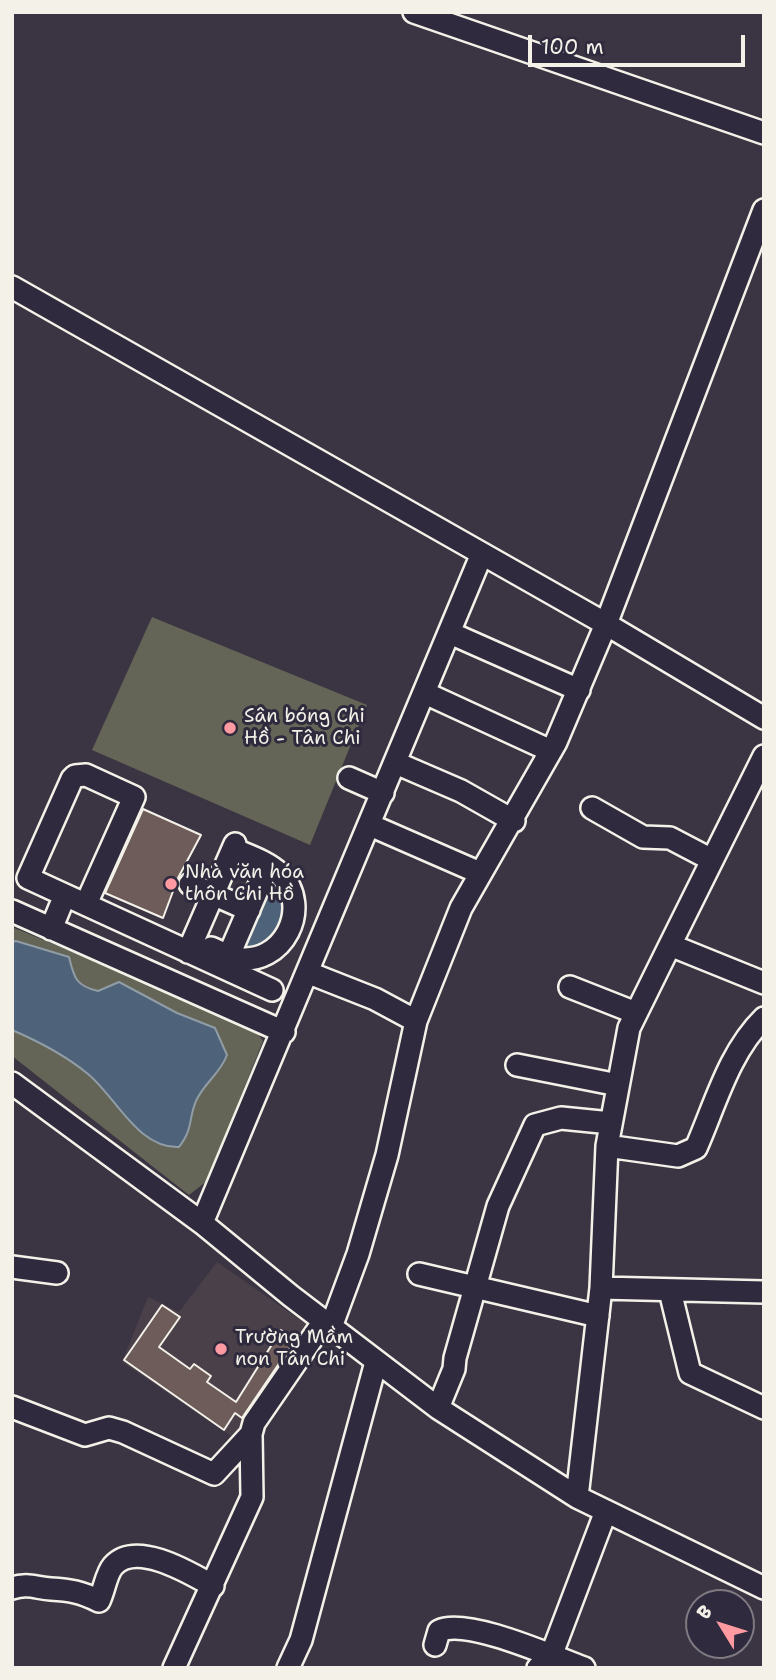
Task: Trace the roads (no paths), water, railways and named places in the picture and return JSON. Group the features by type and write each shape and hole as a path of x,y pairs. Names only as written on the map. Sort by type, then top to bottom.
{"street":[{"path":"414,12 764,133"},
{"path":"174,1668 254,1491 251,1434 254,1423 328,1324 358,1254 387,1155 416,1021 461,908 514,821 579,690 764,210"},
{"path":"12,288 481,556 606,624 764,718"},
{"path":"202,1223 309,973 481,556"},
{"path":"450,633 579,690"},
{"path":"425,693 551,751"},
{"path":"578,1497 601,1289 607,1146 629,1028 764,755"},
{"path":"396,763 461,791 514,821"},
{"path":"86,904 134,797 86,775 72,779 29,878 86,904 218,958 272,990"},
{"path":"349,778 383,793"},
{"path":"592,808 643,837 670,838 712,860"},
{"path":"370,825 480,873"},
{"path":"157,977 184,945 213,894 234,846 268,865 290,887 295,914 292,929 272,951 246,958 218,958"},
{"path":"193,994 249,910 268,865"},
{"path":"190,884 249,910"},
{"path":"51,929 65,895"},
{"path":"12,911 193,994 284,1032"},
{"path":"670,945 764,983"},
{"path":"309,973 375,999 416,1021"},
{"path":"569,987 636,1013"},
{"path":"607,1146 678,1156 696,1148 713,1100 753,1028 764,1018"},
{"path":"517,1065 618,1085"},
{"path":"12,1083 202,1223 438,1408 578,1497 764,1588"},
{"path":"438,1408 454,1369 498,1206 535,1125 561,1118 611,1123"},
{"path":"12,1267 57,1273"},
{"path":"419,1274 598,1316"},
{"path":"601,1289 764,1292"},
{"path":"670,1291 690,1373 764,1408"},
{"path":"288,1668 301,1640 376,1362"},
{"path":"12,1406 85,1435 109,1428 122,1432 214,1474 251,1434"},
{"path":"544,1662 606,1511"},
{"path":"12,1588 37,1584 50,1589 60,1587 77,1590 99,1601 111,1568 121,1559 138,1558 174,1564 213,1586"},
{"path":"435,1645 439,1631 455,1628 507,1638 544,1662 584,1668"}],"water":[{"path":"270,874 285,903 282,928 263,946 238,951"},
{"path":"12,942 69,957 77,980 85,987 98,991 119,982 177,1013 215,1028 227,1055 196,1101 189,1129 179,1147 151,1140 129,1120 88,1074 52,1049 12,1030"}],"place":[{"name":"Sân bóng Chi Hồ - Tân Chi","path":"230,728"},
{"name":"Nhà văn hóa thôn Chi Hồ","path":"171,884"},
{"name":"Trường Mầm non Tân Chi","path":"221,1349"}]}
